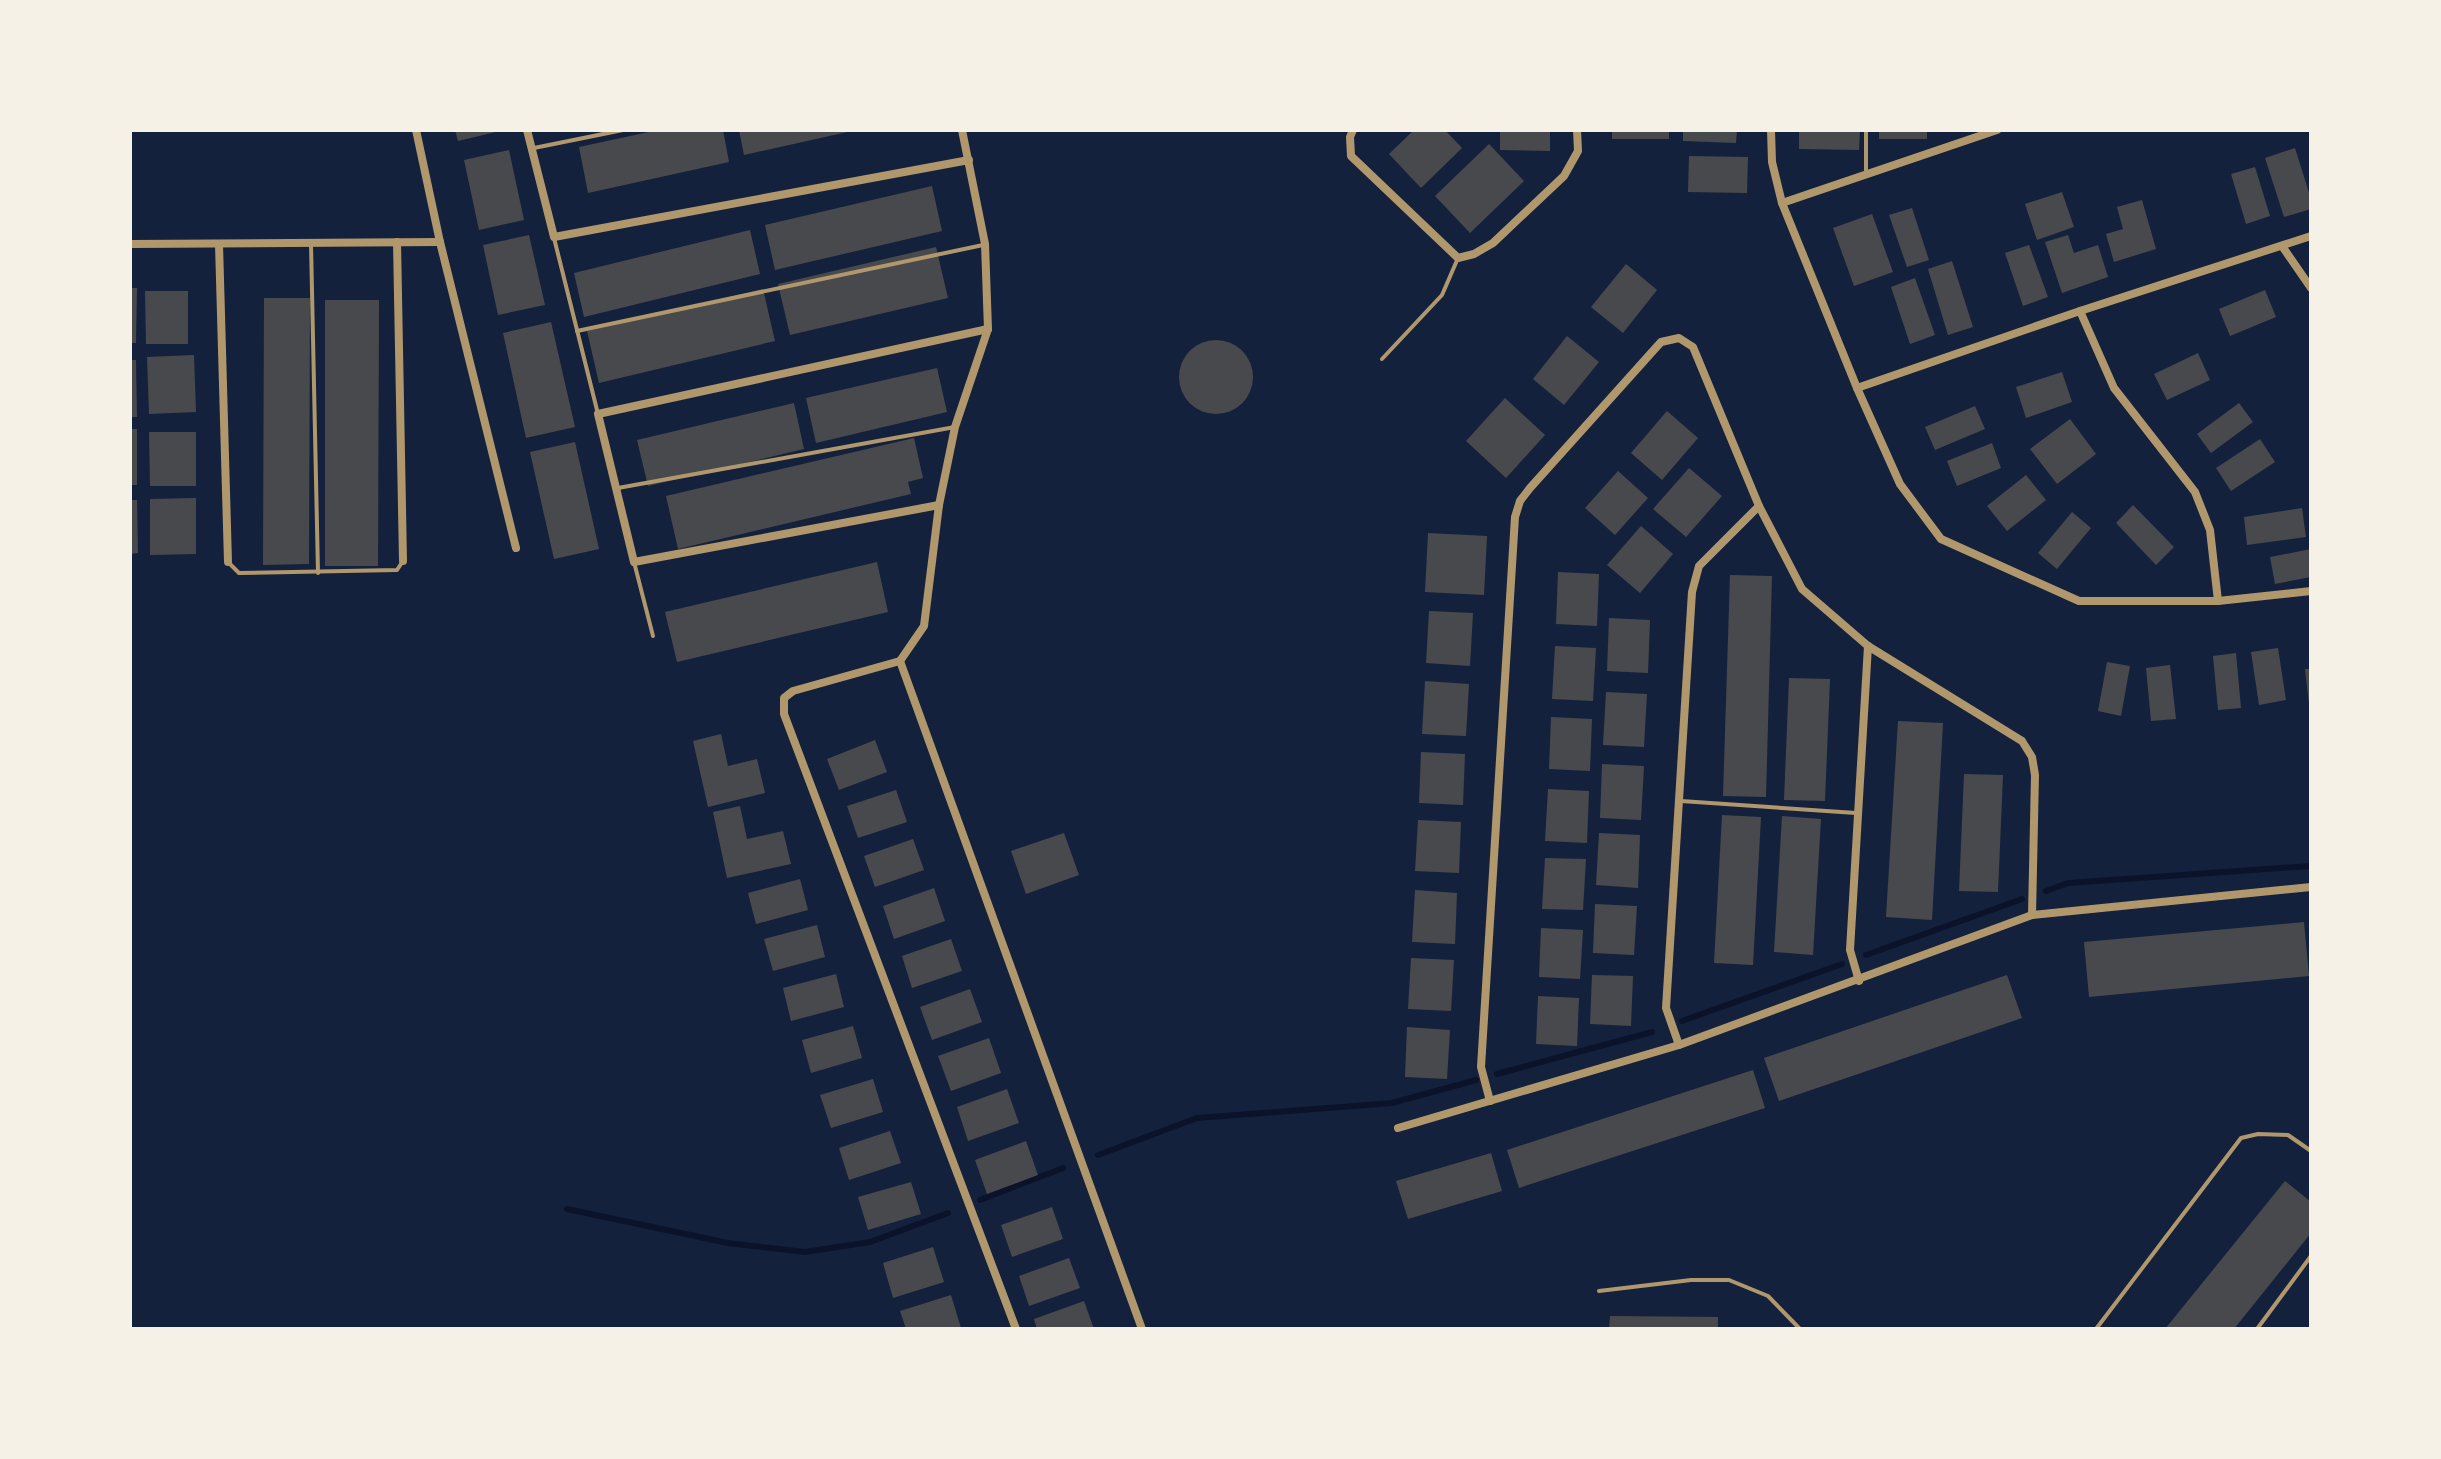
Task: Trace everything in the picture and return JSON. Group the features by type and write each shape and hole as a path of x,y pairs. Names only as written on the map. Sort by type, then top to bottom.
{"street":[{"path":"416,130 440,242 516,548"},
{"path":"527,130 554,237 969,160"},
{"path":"962,130 985,244 988,329 955,427 939,505 924,626 900,661 793,691 784,698 784,714 1016,1329"},
{"path":"1353,130 1350,137 1351,156 1458,258 1474,254 1493,243 1564,176 1578,151 1577,130"},
{"path":"1771,130 1772,162 1782,203 1857,388 1900,484 1941,539 2079,601 2218,601 2311,591"},
{"path":"1964,130 1964,141"},
{"path":"1782,203 1997,130"},
{"path":"1857,388 2311,236"},
{"path":"397,242 403,561"},
{"path":"130,244 440,242"},
{"path":"219,244 228,562"},
{"path":"2282,246 2311,288"},
{"path":"2080,311 2114,388 2195,492 2210,530 2218,601"},
{"path":"939,505 634,562 598,414 988,329"},
{"path":"1490,1101 1481,1067 1515,517 1520,501 1530,488 1661,342 1679,338 1693,347 1759,506 1802,589 1868,646 2022,741 2032,757 2035,775 2032,915"},
{"path":"1679,1045 1666,1008 1692,592 1699,566 1759,506"},
{"path":"1859,981 1850,950 1868,646"},
{"path":"900,661 1142,1329"},
{"path":"1398,1128 1679,1045 2032,915 2311,887"}],"lane":[{"path":"531,149 623,130"},
{"path":"1866,130 1866,174"},
{"path":"554,237 598,414"},
{"path":"311,243 318,573"},
{"path":"577,331 985,244"},
{"path":"1382,359 1442,295 1458,258"},
{"path":"616,489 955,427"},
{"path":"228,562 239,573 318,573 397,570 403,561"},
{"path":"634,562 653,636"},
{"path":"1679,801 1858,813"},
{"path":"2096,1329 2241,1138 2258,1134 2288,1135 2311,1151"},
{"path":"2257,1329 2311,1256"},
{"path":"1599,1291 1691,1280 1729,1280 1768,1296 1800,1329"}],"building":[{"path":"455,130 500,130 500,131 458,141"},
{"path":"658,130 723,130 729,162 588,193 579,147"},
{"path":"739,130 852,130 852,131 744,155"},
{"path":"1414,130 1445,130 1462,148 1421,188 1389,154"},
{"path":"1500,130 1550,130 1550,151 1500,150"},
{"path":"1612,130 1669,130 1669,139 1612,139"},
{"path":"1683,130 1737,130 1736,143 1683,141"},
{"path":"1799,130 1860,130 1859,150 1799,149"},
{"path":"1879,130 1927,130 1927,139 1879,139"},
{"path":"1489,144 1524,181 1470,233 1435,196"},
{"path":"2295,148 2311,199 2311,209 2284,217 2265,158"},
{"path":"509,150 524,220 479,230 464,160"},
{"path":"1689,156 1748,157 1747,193 1688,192"},
{"path":"2255,167 2270,216 2246,224 2231,174"},
{"path":"932,186 942,231 775,270 765,225"},
{"path":"2062,192 2074,227 2037,240 2025,204"},
{"path":"2142,200 2156,249 2114,262 2106,234 2123,229 2117,207"},
{"path":"1912,208 1929,260 1907,267 1889,215"},
{"path":"1872,214 1893,272 1854,286 1833,228"},
{"path":"750,230 760,274 584,317 574,273"},
{"path":"529,235 545,305 498,315 483,245"},
{"path":"2068,235 2074,253 2098,245 2108,277 2062,293 2045,242"},
{"path":"2029,245 2048,297 2023,306 2005,253"},
{"path":"936,247 948,298 790,335 778,284"},
{"path":"1952,261 1973,327 1948,335 1928,269"},
{"path":"1626,264 1657,290 1623,333 1591,307"},
{"path":"1915,278 1935,335 1910,344 1891,287"},
{"path":"130,288 137,288 136,343 130,343"},
{"path":"763,289 775,341 599,383 587,331"},
{"path":"2265,290 2276,317 2230,336 2219,309"},
{"path":"145,291 188,291 188,344 146,344"},
{"path":"264,298 310,298 309,564 263,565"},
{"path":"325,300 379,300 378,566 325,566"},
{"path":"551,322 575,427 526,438 503,333"},
{"path":"1567,336 1599,362 1564,405 1533,379"},
{"path":"1216,340 1230,343 1242,351 1250,363 1253,377 1250,391 1242,403 1230,411 1216,414 1202,411 1190,403 1182,391 1179,377 1182,363 1190,351 1202,343"},
{"path":"2198,353 2210,380 2167,400 2154,374"},
{"path":"194,355 196,412 149,414 147,357"},
{"path":"130,360 136,360 137,417 130,417"},
{"path":"937,368 947,412 816,443 806,398"},
{"path":"2062,372 2072,402 2026,418 2016,387"},
{"path":"1505,398 1545,435 1506,478 1466,441"},
{"path":"794,403 804,449 648,486 637,440"},
{"path":"2239,403 2253,422 2211,453 2197,434"},
{"path":"1975,406 1985,429 1935,450 1925,427"},
{"path":"1667,411 1698,438 1662,480 1631,453"},
{"path":"2070,419 2096,454 2057,484 2030,449"},
{"path":"130,429 137,429 137,485 130,485"},
{"path":"149,432 196,432 196,486 150,486"},
{"path":"914,438 923,478 908,482 911,494 678,549 666,496"},
{"path":"2260,439 2275,462 2231,491 2216,468"},
{"path":"575,442 599,549 554,559 530,452"},
{"path":"1992,443 2001,468 1957,486 1947,461"},
{"path":"1689,468 1722,496 1686,537 1653,509"},
{"path":"1618,471 1648,498 1615,535 1585,508"},
{"path":"2026,475 2046,500 2007,531 1987,506"},
{"path":"196,498 196,554 150,555 150,499"},
{"path":"130,500 137,500 138,553 130,554"},
{"path":"2133,505 2174,547 2156,565 2116,523"},
{"path":"2302,508 2306,537 2247,545 2244,517"},
{"path":"2072,512 2091,528 2057,569 2038,553"},
{"path":"1641,526 1673,554 1640,593 1607,565"},
{"path":"1428,533 1487,536 1484,595 1425,592"},
{"path":"2311,549 2311,577 2275,584 2270,557"},
{"path":"877,562 888,612 677,662 665,612"},
{"path":"1558,572 1599,574 1597,626 1556,624"},
{"path":"1730,575 1772,576 1766,797 1723,796"},
{"path":"1429,611 1473,613 1470,666 1426,663"},
{"path":"1609,618 1650,620 1648,673 1607,671"},
{"path":"1555,646 1596,648 1593,701 1552,699"},
{"path":"2278,648 2286,700 2259,705 2251,652"},
{"path":"2236,653 2241,708 2218,710 2213,656"},
{"path":"2107,662 2130,666 2121,716 2098,711"},
{"path":"2170,665 2176,719 2151,721 2146,668"},
{"path":"2305,669 2311,669 2311,704 2309,704"},
{"path":"1789,678 1830,679 1825,801 1784,800"},
{"path":"1425,681 1469,684 1466,736 1422,734"},
{"path":"1606,692 1647,694 1644,747 1603,745"},
{"path":"1551,717 1592,719 1590,771 1549,769"},
{"path":"1898,721 1943,723 1932,920 1886,917"},
{"path":"721,734 728,766 757,759 765,793 708,807 693,741"},
{"path":"875,740 887,772 839,790 827,759"},
{"path":"1421,752 1465,754 1463,805 1419,803"},
{"path":"1602,764 1644,766 1641,820 1600,818"},
{"path":"1964,774 2003,775 1998,892 1959,891"},
{"path":"1548,789 1589,791 1587,843 1545,841"},
{"path":"896,790 907,822 858,838 847,806"},
{"path":"740,806 747,839 783,831 791,864 727,878 713,812"},
{"path":"1722,815 1761,817 1753,965 1714,963"},
{"path":"1782,816 1821,819 1813,955 1774,952"},
{"path":"1418,820 1461,822 1459,873 1415,871"},
{"path":"1064,833 1079,875 1026,894 1011,851"},
{"path":"1599,833 1640,835 1638,888 1596,885"},
{"path":"913,839 924,870 875,887 864,856"},
{"path":"1545,858 1586,859 1583,910 1542,909"},
{"path":"800,879 808,910 756,924 748,893"},
{"path":"934,888 945,921 894,939 883,906"},
{"path":"1415,890 1457,893 1455,944 1412,942"},
{"path":"1595,904 1637,906 1634,955 1593,953"},
{"path":"2304,922 2309,976 2089,997 2084,942"},
{"path":"817,925 825,957 773,971 764,939"},
{"path":"1541,928 1583,930 1580,979 1539,977"},
{"path":"951,939 962,971 912,988 902,956"},
{"path":"1411,958 1454,960 1451,1011 1408,1009"},
{"path":"836,974 844,1007 791,1021 783,988"},
{"path":"1592,975 1633,976 1631,1026 1590,1024"},
{"path":"2007,975 2022,1018 1779,1101 1764,1058"},
{"path":"970,989 982,1022 932,1040 920,1007"},
{"path":"1538,996 1579,998 1577,1046 1536,1044"},
{"path":"853,1026 862,1058 811,1073 802,1040"},
{"path":"1407,1027 1450,1030 1447,1079 1405,1077"},
{"path":"989,1038 1001,1073 951,1091 938,1056"},
{"path":"1753,1070 1765,1108 1519,1188 1507,1150"},
{"path":"873,1079 883,1112 831,1128 820,1095"},
{"path":"1007,1089 1019,1123 968,1141 957,1107"},
{"path":"890,1131 901,1163 849,1180 839,1148"},
{"path":"1026,1141 1038,1175 987,1194 975,1160"},
{"path":"1491,1153 1502,1191 1408,1219 1396,1181"},
{"path":"2285,1181 2311,1202 2311,1233 2234,1329 2165,1329"},
{"path":"911,1182 921,1214 868,1230 858,1197"},
{"path":"1052,1207 1063,1239 1012,1257 1001,1225"},
{"path":"933,1247 944,1282 893,1298 883,1263"},
{"path":"1069,1258 1080,1288 1029,1306 1019,1276"},
{"path":"951,1295 961,1328 906,1329 900,1311"},
{"path":"1084,1301 1094,1329 1037,1329 1034,1319"},
{"path":"1610,1316 1718,1317 1718,1329 1609,1329"}],"waterway":[{"path":"2046,891 2068,883 2311,866"},
{"path":"1866,955 2022,899"},
{"path":"1682,1021 1842,964"},
{"path":"1497,1074 1652,1032"},
{"path":"1098,1155 1197,1118 1392,1103 1476,1080"},
{"path":"980,1200 1063,1168"},
{"path":"567,1209 728,1243 805,1252 870,1242 948,1213"}]}
